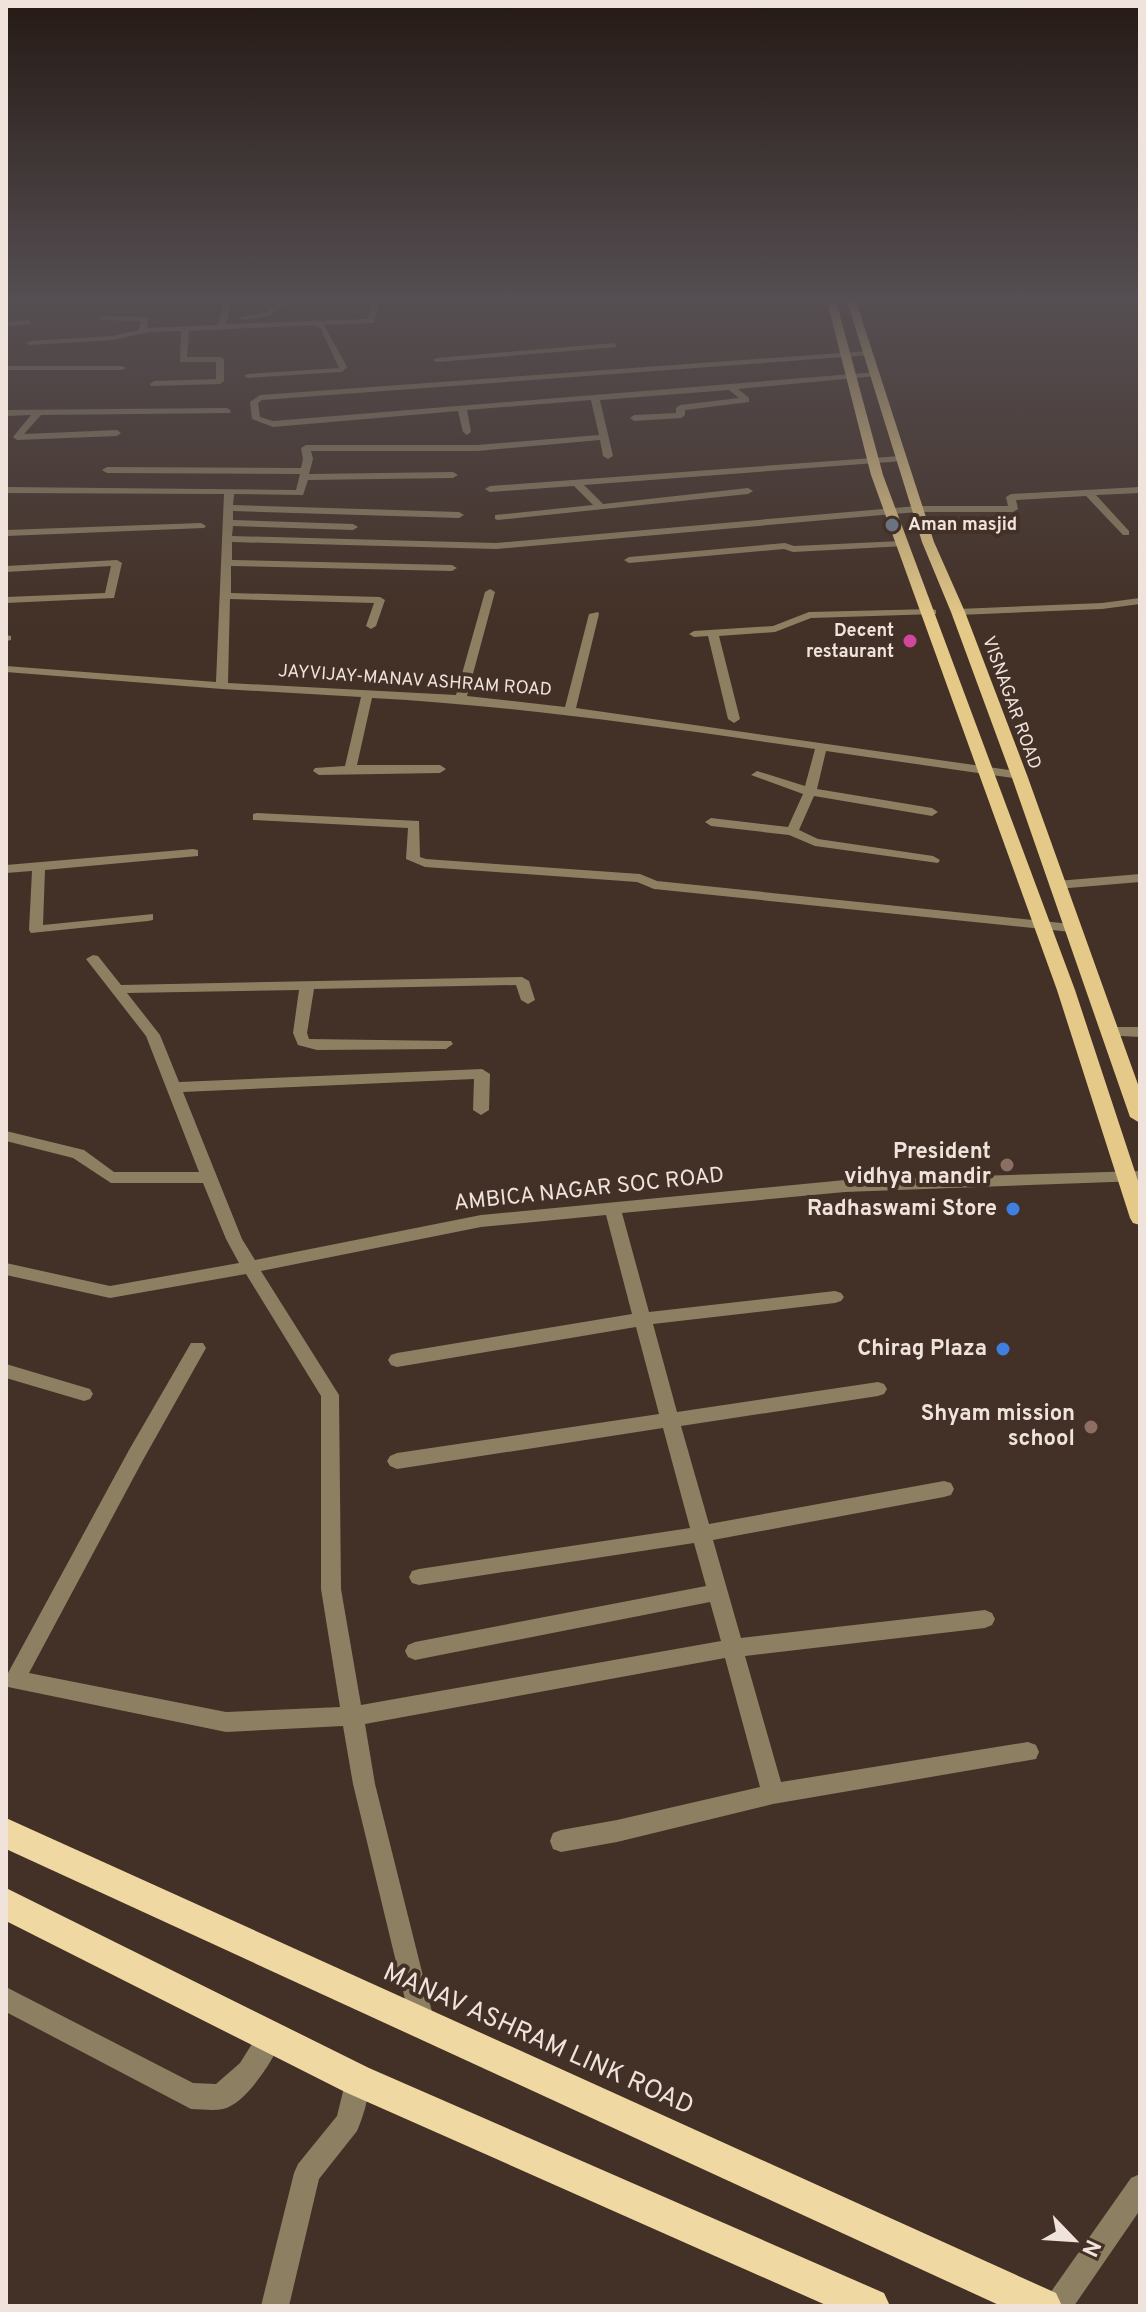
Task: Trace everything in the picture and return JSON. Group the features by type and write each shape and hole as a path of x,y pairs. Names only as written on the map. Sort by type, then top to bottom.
{"highway":[{"name":"MANAV ASHRAM LINK ROAD","path":"6,1833 1043,2306"},
{"path":"6,1904 357,2080 871,2306"}],"main road":[{"path":"859,409 901,544 929,612 1133,1176 1140,1218"},
{"name":"VISNAGAR ROAD","path":"886,409 917,509 1019,775 1140,1117"}],"street":[{"path":"255,409 256,419 273,424 451,409"},
{"path":"462,409 467,432"},
{"path":"597,409 608,456"},
{"path":"634,418 681,415 680,409"},
{"path":"6,413 227,411"},
{"path":"39,412 17,437 117,433"},
{"path":"6,490 300,493 308,459 306,448 477,448 603,437"},
{"path":"490,489 900,459"},
{"path":"107,470 453,475"},
{"path":"577,483 601,507"},
{"path":"227,539 496,546 917,509 1013,509 1011,497 1140,490"},
{"path":"222,686 229,491"},
{"path":"498,517 748,491"},
{"path":"1089,493 1126,533"},
{"path":"228,508 459,515"},
{"path":"228,523 353,527"},
{"path":"6,533 201,526"},
{"path":"629,560 785,546 793,549 901,544"},
{"path":"6,569 117,563 110,596 6,600"},
{"path":"226,563 452,568"},
{"path":"461,699 490,592"},
{"path":"225,596 380,600 371,626"},
{"path":"958,612 1140,601"},
{"path":"694,634 775,629 809,615 929,612"},
{"path":"570,711 594,614"},
{"path":"713,633 734,719"},
{"name":"JAYVIJAY-MANAV ASHRAM ROAD","path":"6,669 222,686 461,699 570,711 1019,775"},
{"path":"350,769 367,694"},
{"path":"792,831 810,792 821,748"},
{"path":"319,771 440,769"},
{"path":"757,775 810,792 932,812"},
{"path":"257,817 415,824 413,859 425,863 640,878 654,885 1071,928"},
{"path":"711,822 792,831 815,842 933,860"},
{"path":"6,869 193,853"},
{"path":"39,866 36,930 148,917"},
{"path":"1057,885 1140,878"},
{"path":"93,959 153,1035 234,1239 330,1395 331,1589 364,1784 423,2025"},
{"path":"116,989 522,981 528,1000"},
{"path":"307,985 300,1033 303,1042 317,1045 446,1044"},
{"path":"1108,1032 1140,1032"},
{"path":"174,1087 482,1074 481,1110"},
{"path":"6,1136 78,1154 111,1178 209,1177"},
{"name":"AMBICA NAGAR SOC ROAD","path":"6,1269 110,1292 481,1221 845,1186 1133,1176"},
{"path":"612,1208 773,1794"},
{"path":"397,1360 642,1319 835,1297"},
{"path":"197,1348 15,1680 226,1722 353,1716 733,1648 985,1619"},
{"path":"6,1371 84,1394"},
{"path":"397,1461 878,1389"},
{"path":"419,1577 701,1534 944,1489"},
{"path":"415,1651 717,1592"},
{"path":"561,1841 773,1794 1028,1752"},
{"path":"6,1999 191,2096 221,2097 249,2072 271,2037"},
{"path":"275,2306 307,2173 348,2122 357,2080"},
{"path":"1058,2306 1140,2187"}],"place":[{"name":"Aman masjid","path":"892,525"},
{"name":"Decent restaurant","path":"910,641"},
{"name":"President vidhya mandir","path":"1007,1165"},
{"name":"Radhaswami Store","path":"1013,1209"},
{"name":"Chirag Plaza","path":"1003,1349"},
{"name":"Shyam mission school","path":"1091,1427"}]}
